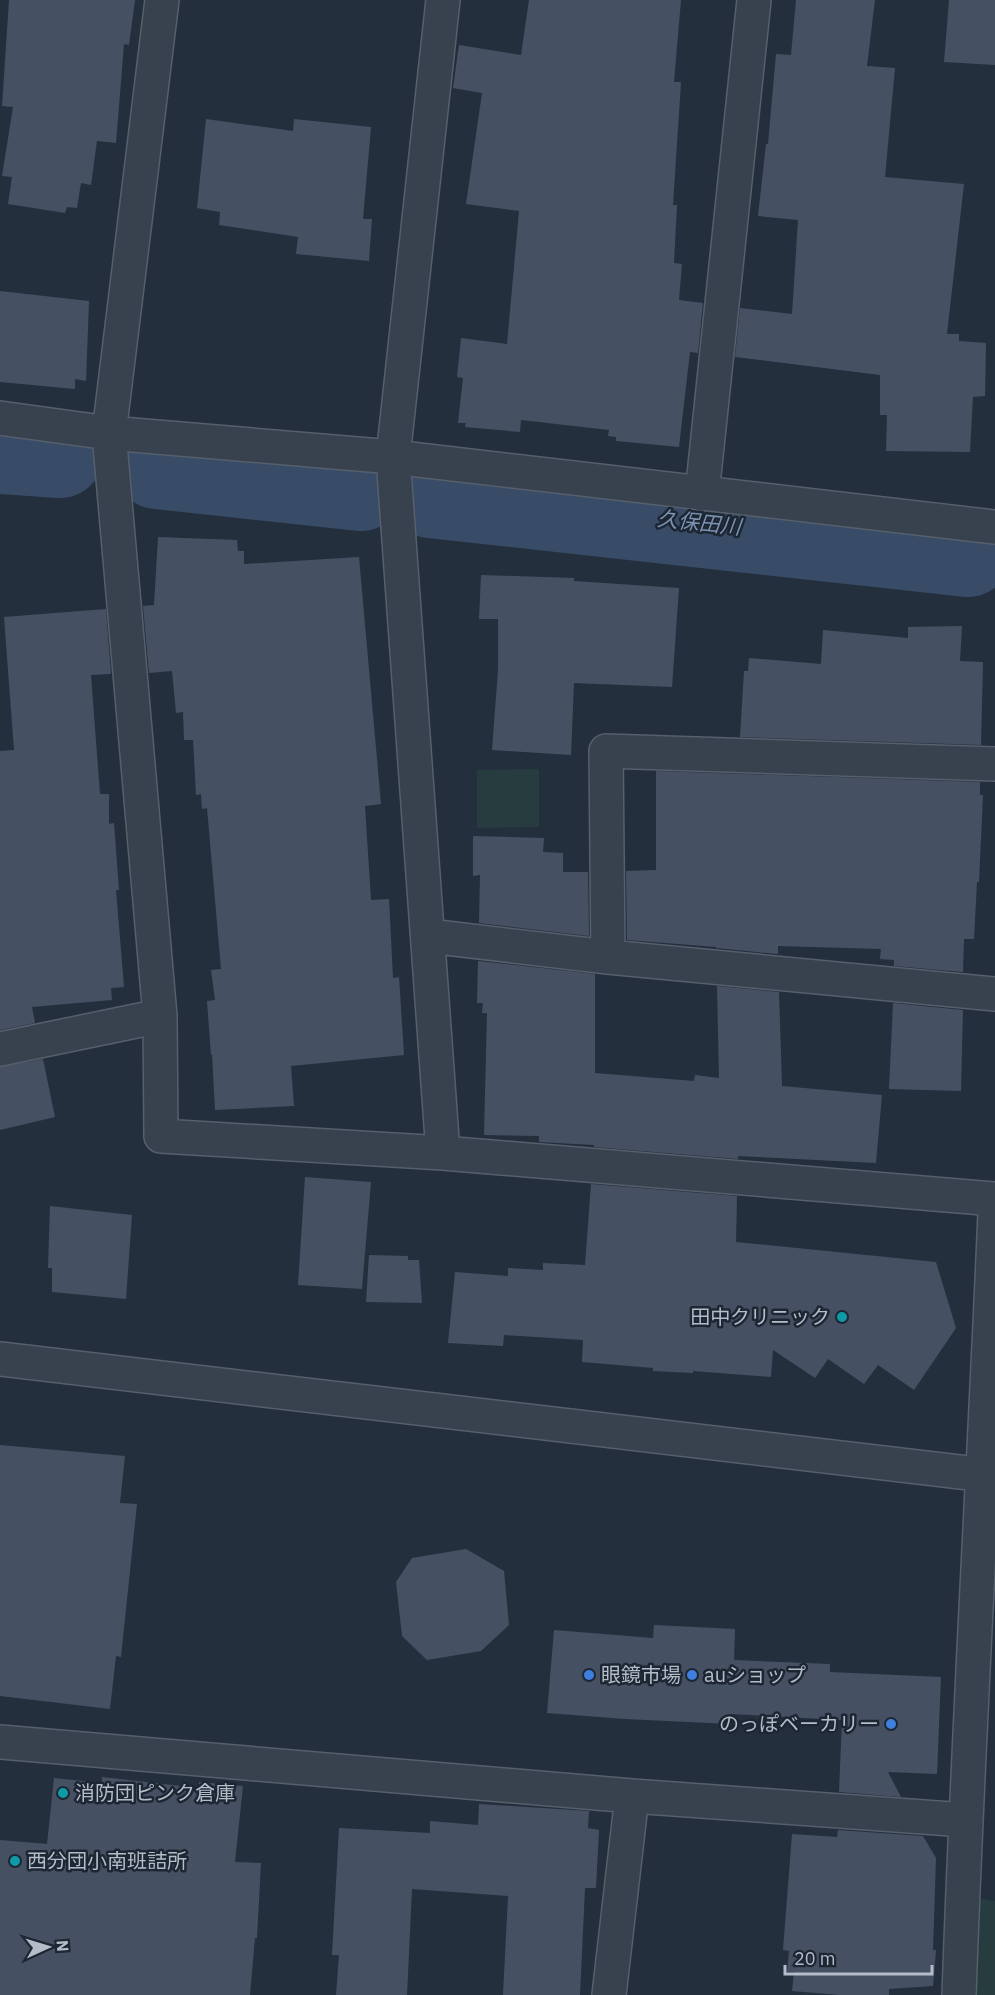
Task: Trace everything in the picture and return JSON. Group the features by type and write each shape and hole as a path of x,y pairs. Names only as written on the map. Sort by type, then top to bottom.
{"street":[{"path":"162,0 109,433 159,1016 160,1136 443,1153 995,1199"},
{"path":"443,0 393,458 443,1153"},
{"path":"702,494 754,0"},
{"path":"0,418 109,433 393,458 995,527"},
{"path":"608,957 606,751 995,764"},
{"path":"429,936 608,957 995,994"},
{"path":"0,1049 159,1016"},
{"path":"959,1995 965,1820 989,1476 995,1212"},
{"path":"0,1359 989,1476"},
{"path":"0,1742 632,1796 965,1820"},
{"path":"609,1995 632,1796"}],"green space":[{"path":"539,769 539,827 477,828 477,770"},
{"path":"976,1898 995,1901 995,1995 974,1995"}],"building":[{"path":"9,0 135,0 129,45 124,44 116,143 97,141 91,185 81,183 77,208 67,207 65,213 8,204 12,177 2,176 13,107 2,106"},
{"path":"529,0 681,0 674,82 681,82 673,205 677,205 674,263 682,264 679,300 703,303 698,353 690,352 679,447 616,441 616,437 608,436 609,430 521,420 520,432 465,427 466,423 458,423 463,378 457,377 461,338 507,344 519,211 466,204 482,93 453,88 459,45 521,55"},
{"path":"796,0 875,0 867,66 895,68 885,177 964,184 947,334 959,334 959,341 986,343 985,396 973,397 970,452 886,451 887,415 880,415 880,375 735,357 740,308 792,314 798,220 758,216 766,144 768,144 776,54 791,55"},
{"path":"949,0 995,0 995,65 944,62"},
{"path":"206,119 293,131 294,119 371,127 363,219 372,219 369,261 296,254 298,237 219,225 220,212 197,208"},
{"path":"0,291 89,301 86,381 75,379 75,389 0,382"},
{"path":"158,537 237,540 238,551 244,551 244,564 359,557 381,804 365,806 371,900 389,899 393,978 399,977 404,1055 291,1066 294,1106 215,1110 207,1001 215,1000 211,970 221,969 207,808 202,809 201,794 196,795 193,740 184,740 183,712 176,713 172,671 149,673 143,606 154,605"},
{"path":"481,575 574,578 574,581 679,588 672,687 574,683 571,755 492,750 498,670 498,619 479,619"},
{"path":"106,609 111,674 91,675 100,794 109,794 109,824 114,823 119,890 116,890 124,987 111,988 112,1000 32,1007 35,1023 0,1030 0,751 14,750 4,617"},
{"path":"962,626 960,661 983,662 981,745 740,737 744,671 748,671 749,658 821,664 823,630 908,638 908,627"},
{"path":"656,771 980,782 980,795 983,795 974,939 964,939 963,972 894,966 894,960 880,959 881,949 778,946 778,954 627,940 626,871 656,870"},
{"path":"473,836 544,838 543,852 563,853 563,872 588,872 589,936 479,923 480,875 473,876"},
{"path":"478,961 595,974 595,1073 694,1081 695,1075 719,1078 717,986 779,992 782,1086 882,1095 876,1163 738,1156 738,1159 539,1142 539,1136 484,1135 487,1013 482,1013 483,1003 477,1003"},
{"path":"893,1003 963,1010 961,1091 889,1089"},
{"path":"43,1059 55,1117 0,1130 0,1067"},
{"path":"305,1177 371,1182 362,1289 298,1285"},
{"path":"591,1184 737,1196 736,1242 936,1262 956,1328 914,1390 878,1365 864,1384 828,1359 815,1378 773,1350 771,1377 693,1371 693,1373 653,1371 653,1368 582,1362 583,1340 504,1335 503,1346 448,1343 455,1272 508,1276 508,1268 543,1270 543,1263 585,1265"},
{"path":"50,1206 132,1215 126,1299 52,1292 52,1268 48,1268"},
{"path":"369,1255 408,1256 408,1260 419,1260 422,1303 366,1302"},
{"path":"0,1445 125,1456 120,1503 137,1504 121,1657 116,1656 110,1709 0,1696"},
{"path":"466,1549 504,1571 509,1625 481,1651 427,1660 402,1636 396,1582 412,1558"},
{"path":"654,1625 735,1629 734,1660 830,1664 830,1672 941,1677 937,1774 888,1772 901,1797 839,1792 842,1720 731,1714 730,1724 547,1713 554,1630 653,1638"},
{"path":"102,1777 199,1788 199,1782 243,1786 235,1862 261,1863 257,1938 255,1938 250,1995 0,1995 0,1840 47,1844 54,1778 102,1783"},
{"path":"479,1804 589,1811 588,1828 599,1830 596,1888 585,1888 580,1995 503,1995 508,1896 412,1889 407,1995 336,1995 339,1955 332,1955 339,1828 430,1833 430,1821 478,1825"},
{"path":"838,1830 923,1836 936,1858 933,1950 936,1950 933,1986 889,1989 889,1995 840,1995 792,1991 794,1972 787,1972 789,1951 783,1950 792,1834 837,1837"}],"waterway":[{"name":"久保田川","path":"0,450 60,454"},
{"name":"久保田川","path":"157,465 361,487"},
{"name":"久保田川","path":"430,494 968,553"}],"place":[{"name":"田中クリニック","path":"842,1317"},
{"name":"眼鏡市場","path":"589,1675"},
{"name":"auショップ","path":"692,1675"},
{"name":"のっぽベーカリー","path":"891,1724"},
{"name":"消防団ピンク倉庫","path":"63,1793"},
{"name":"西分団小南班詰所","path":"15,1861"}]}
